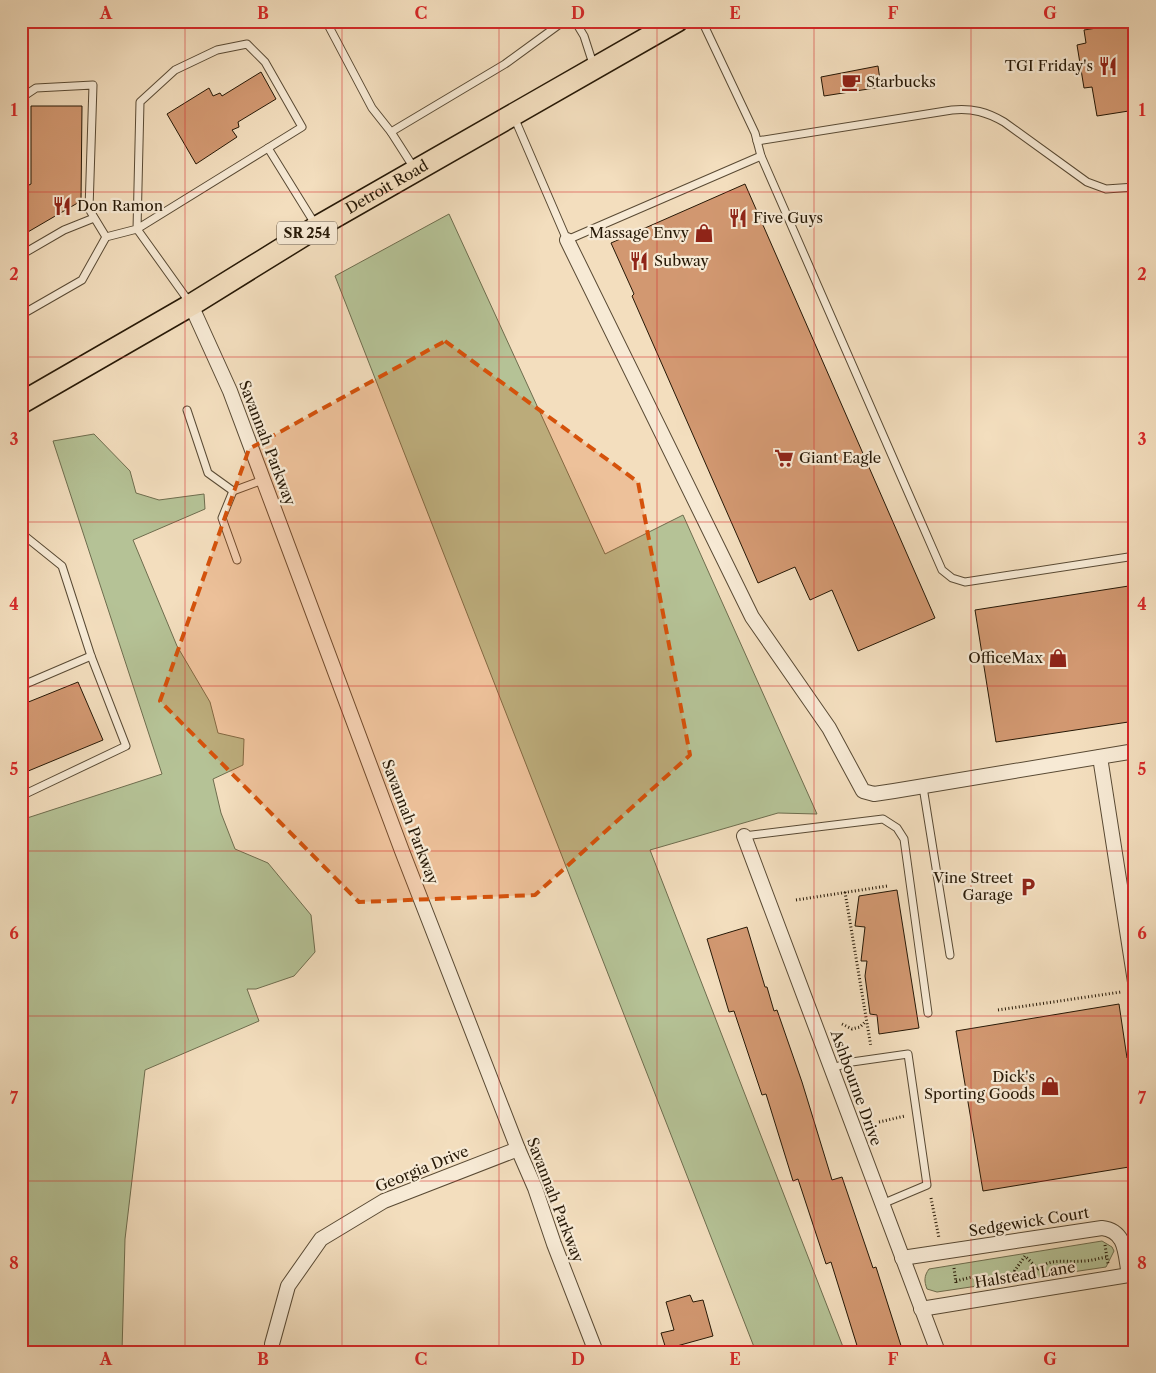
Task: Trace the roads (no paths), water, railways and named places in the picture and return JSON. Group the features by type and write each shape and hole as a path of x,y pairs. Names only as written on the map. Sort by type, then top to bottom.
{"main road":[{"name":"Detroit Road","path":"21,403 191,305 316,227 677,21"}],"street":[{"path":"567,240 752,617 829,728 853,770 859,788 874,794 1135,751"},
{"name":"Savannah Parkway","path":"191,305 209,342 264,480 402,850 518,1150 535,1188 554,1244 596,1352"},
{"path":"1100,757 1131,926 1135,982"},
{"name":"Ashbourne Drive","path":"744,836 938,1352"},
{"name":"Georgia Drive","path":"272,1352 272,1344 288,1286 321,1239 384,1201 518,1150"},
{"name":"Sedgewick Court","path":"902,1258 1102,1228 1112,1230 1122,1240 1132,1274"},
{"name":"Halstead Lane","path":"921,1309 1132,1274"}],"lane":[{"path":"326,21 372,108 391,132 417,171"},
{"path":"391,132 504,64 564,21"},
{"path":"575,21 584,36 594,67"},
{"path":"702,21 757,141 761,156 864,394 945,572 956,580 965,582 1135,556"},
{"path":"21,315 82,280 106,237 137,229 302,127 265,62 247,44 217,50 175,70 140,102 137,229 191,305"},
{"path":"21,98 36,88 92,85 88,209 106,237"},
{"path":"757,141 952,110 975,110 989,114 1004,122 1087,182 1106,189 1135,187"},
{"path":"513,114 567,240 761,156"},
{"path":"268,148 316,227"},
{"path":"21,168 21,175"},
{"path":"21,255 64,230 94,218"},
{"path":"187,410 208,473 233,491"},
{"path":"237,560 222,518 233,491 264,480"},
{"path":"21,533 62,566 91,656 126,746 21,796"},
{"path":"21,686 91,656"},
{"path":"923,787 950,955"},
{"path":"744,836 883,819 897,828 904,839 928,1014"},
{"path":"832,1068 852,1062 908,1054 927,1185 882,1204"}],"place":[{"name":"TGI Friday's","path":"1108,66"},
{"name":"Starbucks","path":"851,82"},
{"name":"Don Ramon","path":"62,206"},
{"name":"Five Guys","path":"738,218"},
{"name":"Massage Envy","path":"704,233"},
{"name":"Subway","path":"639,261"},
{"name":"Giant Eagle","path":"784,458"},
{"name":"OfficeMax","path":"1058,658"},
{"name":"Vine Street Garage","path":"1028,887"},
{"name":"Dick's Sporting Goods","path":"1050,1086"}]}
